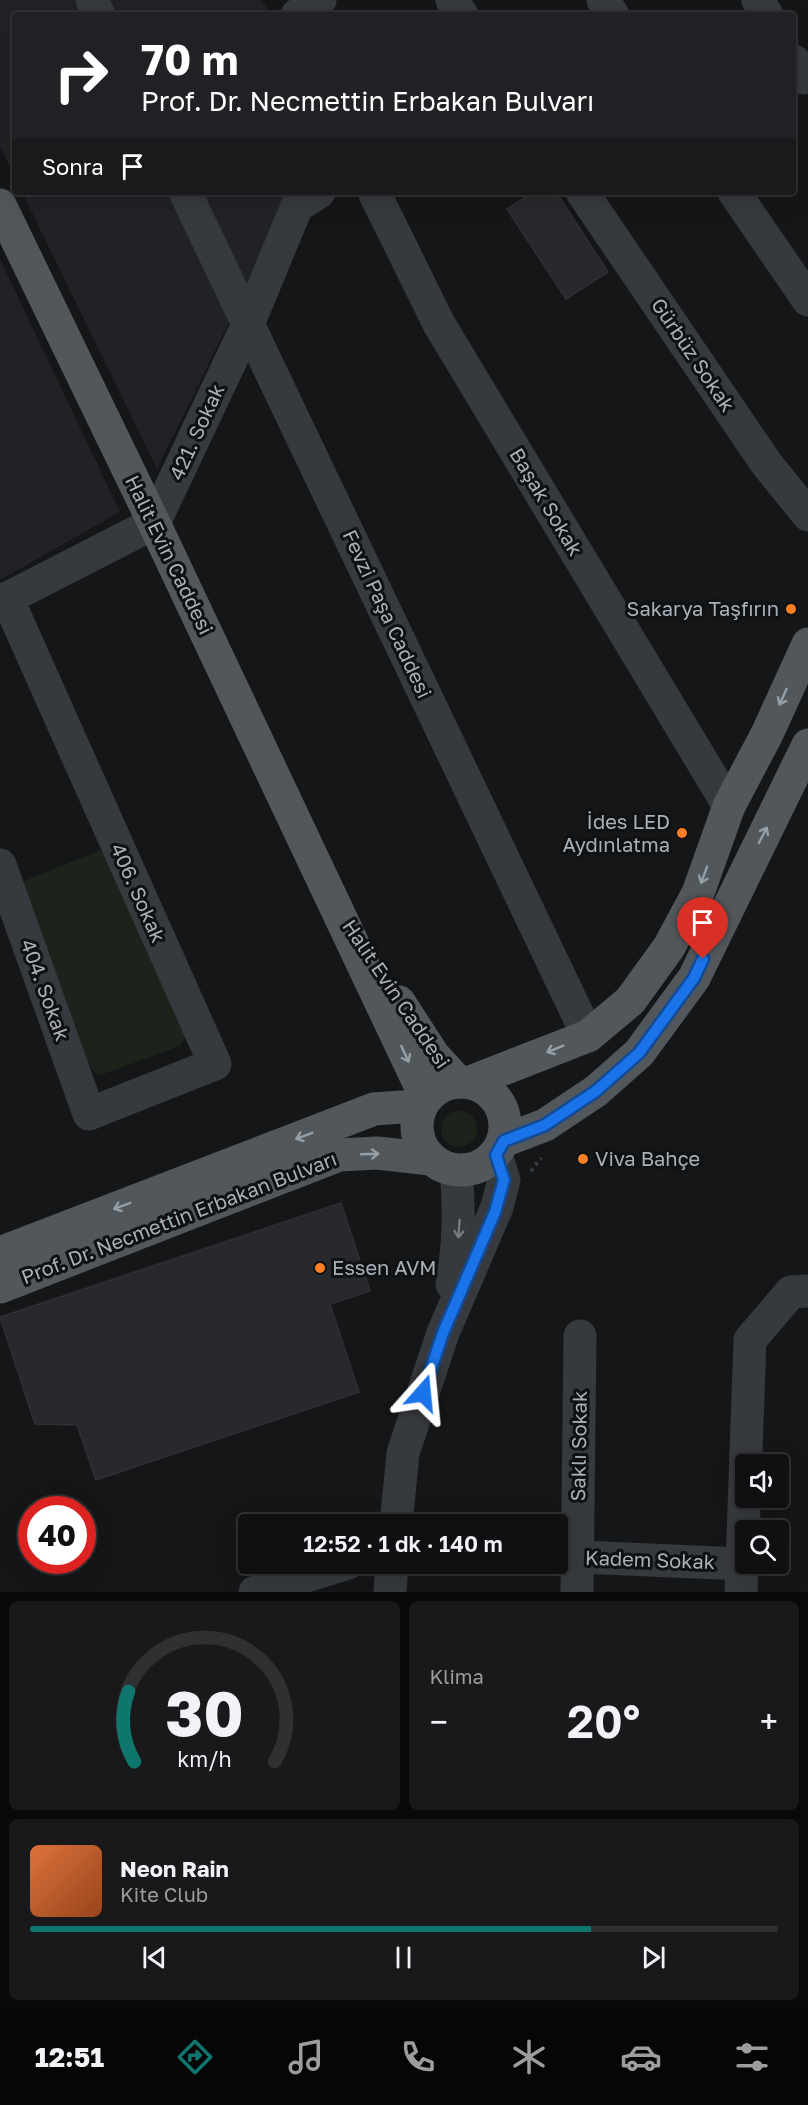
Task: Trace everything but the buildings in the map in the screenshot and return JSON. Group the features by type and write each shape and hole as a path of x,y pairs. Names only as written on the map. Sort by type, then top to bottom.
{"main road":[{"name":"Halit Evin Caddesi","path":"0,205 336,905 423,1103"},
{"path":"808,644 767,734 729,806 698,893 669,947 630,1001 588,1036 464,1082 440,1087 423,1103 417,1122 417,1135 422,1148 443,1165 478,1168 488,1162 500,1148 545,1125 596,1091 639,1053 694,978 808,745"},
{"name":"Halit Evin Caddesi","path":"336,905 434,1056 464,1082"},
{"path":"464,1082 484,1088 500,1104 506,1126 500,1148"},
{"name":"Prof. Dr. Necmettin Erbakan Bulvarı","path":"0,1254 374,1109 423,1103"},
{"name":"Prof. Dr. Necmettin Erbakan Bulvarı","path":"0,1287 339,1155 377,1153 443,1165"}],"street":[{"path":"302,12 320,0"},
{"name":"Fevzi Paşa Caddesi","path":"186,195 588,1036"},
{"name":"421. Sokak","path":"154,523 249,322 297,206 314,195"},
{"name":"Başak Sokak","path":"375,195 439,324 729,806"},
{"name":"Gürbüz Sokak","path":"584,195 766,463 808,515"},
{"path":"736,195 808,300"},
{"path":"3,600 154,523"},
{"name":"406. Sokak","path":"3,600 215,1064 89,1114"},
{"name":"404. Sokak","path":"0,865 89,1114"},
{"path":"397,1514 403,1453 443,1333 495,1212 504,1180 500,1148"},
{"path":"443,1165 460,1215 456,1260 443,1333"},
{"path":"741,1578 750,1341 791,1292 808,1291"},
{"name":"Saklı Sokak","path":"577,1592 568,1557 580,1336"},
{"name":"Kadem Sokak","path":"568,1557 741,1578"},
{"path":"255,1592 313,1574"},
{"path":"390,1592 391,1574"}],"shaded area":[{"path":"0,0 262,0 268,12 12,12 12,171 0,146"},
{"path":"23,195 292,195 157,469"},
{"path":"0,259 120,512 0,580"},
{"path":"108,847 186,1037 180,1046 98,1076 85,1061 17,884"},
{"path":"459,1111 472,1116 477,1129 472,1142 459,1147 446,1142 441,1129 446,1116"}],"place":[{"name":"Sakarya Taşfırın","path":"791,609"},
{"name":"İdes LED Aydınlatma","path":"682,833"},
{"name":"Viva Bahçe","path":"583,1159"},
{"name":"Essen AVM","path":"320,1268"}],"route":[{"path":"423,1393 443,1333 495,1212 504,1180 496,1155 504,1141 545,1125 596,1091 639,1053 694,978 703,959"}]}
